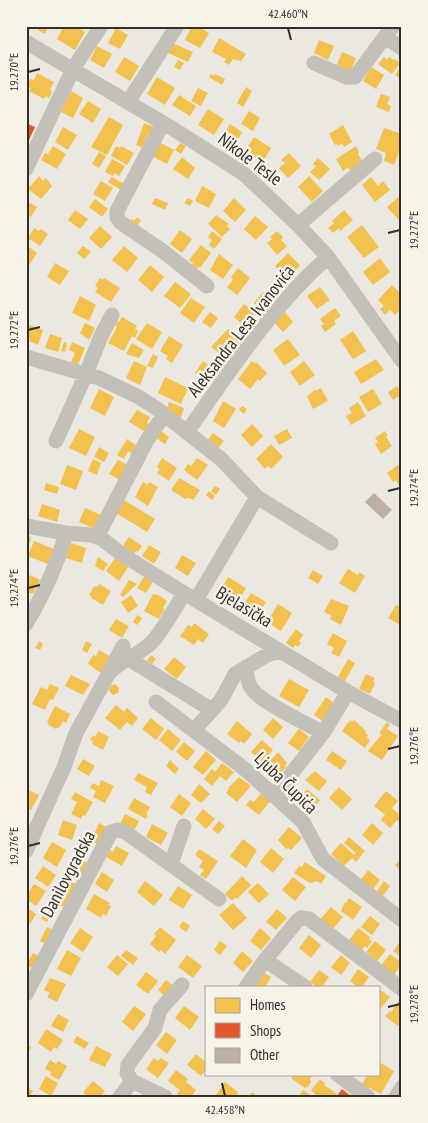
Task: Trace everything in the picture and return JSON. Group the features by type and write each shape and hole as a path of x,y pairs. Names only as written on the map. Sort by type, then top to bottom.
{"street":[{"path":"26,169 73,69 101,26"},
{"path":"128,102 177,26"},
{"path":"314,63 346,77 355,77 389,32 402,48"},
{"name":"Nikole Tesle","path":"26,42 223,159 244,174 298,224 328,257 396,340 402,361"},
{"path":"163,123 117,212 117,217 120,222 164,252 207,286"},
{"path":"298,224 375,159"},
{"name":"Aleksandra Lesa Ivanovića","path":"187,432 270,320 304,278 328,257"},
{"path":"56,441 112,315"},
{"path":"26,357 99,378 137,396 156,408 221,459 257,497 331,543"},
{"path":"97,537 147,440 164,415"},
{"path":"26,851 64,767 76,733 109,673 126,653 151,644 190,597 257,497"},
{"name":"Bjelasička","path":"26,526 97,537 190,597 348,692 402,722"},
{"path":"26,624 43,595 55,568 66,533"},
{"path":"194,730 221,700 234,674 246,666 280,651"},
{"path":"126,653 212,710"},
{"path":"246,666 248,684 253,691 266,701 323,733"},
{"path":"274,796 323,733 348,692"},
{"name":"Ljuba Čupića","path":"156,702 246,770 303,822 323,859 402,920"},
{"path":"171,864 184,826"},
{"name":"Danilovgradska","path":"26,994 111,832 118,830 125,832 219,899"},
{"path":"247,986 265,960 298,920 305,918 309,919 402,989"},
{"path":"265,960 304,986"},
{"path":"165,1097 132,1081 127,1073 128,1065 155,1028 160,1010 182,985"},
{"path":"340,1076 368,1097"},
{"path":"120,1097 132,1081"},
{"path":"396,1097 402,1087"}],"building: Homes":[{"path":"36,26 49,26 45,34 38,30 39,28"},
{"path":"64,26 70,26 75,29 77,27 85,32 75,50 57,39"},
{"path":"192,26 197,26 209,33 200,48 185,40"},
{"path":"116,28 128,35 120,49 108,43"},
{"path":"219,38 246,54 241,61 233,59 229,65 224,62 226,59 212,52"},
{"path":"319,40 334,46 328,60 314,53"},
{"path":"172,43 193,52 188,62 168,53"},
{"path":"97,46 112,54 104,68 90,60"},
{"path":"342,52 356,58 350,73 336,67"},
{"path":"124,57 139,66 130,81 115,72"},
{"path":"384,57 387,60 389,57 395,59 400,63 392,74 378,64"},
{"path":"178,60 184,63 180,70 174,67"},
{"path":"402,65 402,80 395,75"},
{"path":"371,67 384,75 376,89 363,81"},
{"path":"37,73 54,82 49,98 46,96 44,99 29,91 31,88 27,86 30,79 34,80"},
{"path":"211,74 225,79 222,85 209,77"},
{"path":"157,77 175,88 165,105 147,94"},
{"path":"246,87 252,91 243,107 237,103"},
{"path":"198,88 208,93 201,106 191,101"},
{"path":"71,91 83,98 73,118 61,112"},
{"path":"381,94 390,97 387,104 391,106 389,112 376,107"},
{"path":"179,95 196,106 190,116 172,105"},
{"path":"88,101 101,109 93,123 79,114"},
{"path":"208,109 224,119 214,135 198,125"},
{"path":"249,111 260,118 253,131 241,124"},
{"path":"109,117 123,125 107,155 91,147"},
{"path":"144,123 156,128 153,136 148,134 143,148 136,145"},
{"path":"230,124 242,132 235,145 222,137"},
{"path":"343,125 352,142 344,147 342,143 338,146 337,144 335,145 329,134"},
{"path":"63,127 77,135 68,150 55,142"},
{"path":"384,128 402,134 401,146 394,165 384,161 386,153 376,149"},
{"path":"254,137 271,148 263,162 245,151"},
{"path":"159,142 174,150 167,164 152,156"},
{"path":"180,143 186,146 181,154 175,150"},
{"path":"53,146 66,154 57,169 41,160 45,153 48,154"},
{"path":"116,146 120,148 121,146 134,153 127,165 111,156"},
{"path":"356,146 363,163 350,171 348,167 343,171 336,159"},
{"path":"99,152 106,156 99,168 92,164"},
{"path":"289,153 301,166 288,178 279,168 285,163 281,160"},
{"path":"182,157 195,168 188,179 173,169"},
{"path":"318,158 330,169 319,180 310,172 316,166 313,164"},
{"path":"112,159 125,166 119,176 114,173 113,176 105,172"},
{"path":"39,176 43,181 46,178 52,186 41,199 28,189"},
{"path":"309,176 323,191 312,202 298,187"},
{"path":"112,177 124,184 121,190 108,182"},
{"path":"371,177 378,186 383,181 390,190 375,202 362,185"},
{"path":"101,181 113,188 105,201 93,194"},
{"path":"202,186 216,194 209,208 195,201"},
{"path":"402,194 402,217 399,220 387,207"},
{"path":"155,198 168,203 165,210 152,204"},
{"path":"188,198 193,201 190,206 184,203"},
{"path":"234,198 246,210 235,222 223,211"},
{"path":"95,199 108,209 102,217 89,207"},
{"path":"26,201 37,207 31,217 26,214"},
{"path":"75,210 88,219 80,229 68,220"},
{"path":"344,210 353,220 340,231 339,228 333,233 328,228 334,223 332,221"},
{"path":"216,215 229,224 227,226 230,229 222,237 208,224"},
{"path":"255,216 268,227 256,240 244,229"},
{"path":"137,217 141,220 135,229 128,224"},
{"path":"362,225 379,247 364,258 347,237"},
{"path":"100,226 112,237 101,249 89,238"},
{"path":"34,228 39,231 41,229 48,234 40,246 28,238"},
{"path":"180,230 192,239 182,253 170,244"},
{"path":"212,231 222,239 214,249 209,245 212,240 208,237"},
{"path":"277,231 283,237 281,240 287,246 277,255 267,243 272,239 270,237"},
{"path":"201,245 211,253 200,268 198,267 197,269 189,260"},
{"path":"83,246 91,252 84,259 77,253"},
{"path":"124,246 138,258 127,272 112,260"},
{"path":"29,247 37,253 26,270 26,250"},
{"path":"288,253 300,265 288,280 275,266"},
{"path":"219,254 233,265 223,279 210,270"},
{"path":"380,258 390,272 373,285 363,272"},
{"path":"55,263 69,271 60,285 47,277"},
{"path":"150,265 164,277 152,292 138,280"},
{"path":"238,268 250,278 237,295 227,287 233,280 231,277"},
{"path":"100,278 103,280 104,278 120,288 111,302 95,292 98,288 95,286"},
{"path":"175,282 191,294 180,308 164,296"},
{"path":"392,285 402,295 402,308 395,315 390,310 385,315 380,309 384,306 378,300"},
{"path":"320,287 330,300 317,309 307,296"},
{"path":"263,292 274,301 265,312 254,303"},
{"path":"80,296 96,305 89,321 72,313"},
{"path":"191,298 205,307 194,323 180,313"},
{"path":"244,304 255,313 244,326 234,317"},
{"path":"335,308 341,316 334,321 336,324 325,332 321,326 324,324 320,319"},
{"path":"210,312 218,318 211,328 202,322"},
{"path":"285,312 293,322 283,332 274,322"},
{"path":"122,317 137,326 135,329 138,331 135,338 132,336 124,351 108,343 117,327 115,325 117,321 119,322"},
{"path":"85,323 95,328 89,340 80,333"},
{"path":"147,323 162,332 152,349 136,339"},
{"path":"26,324 43,330 38,345 26,338"},
{"path":"228,329 241,340 233,350 225,343 223,346 227,348 221,355 211,347"},
{"path":"353,331 366,351 353,359 340,340"},
{"path":"50,334 62,338 58,352 45,348"},
{"path":"169,336 183,345 172,363 166,359 168,356 160,351"},
{"path":"288,339 300,355 284,366 273,350"},
{"path":"64,342 67,343 65,352 61,351"},
{"path":"72,342 85,348 78,365 71,362 75,353 69,350"},
{"path":"132,343 144,350 139,358 126,354"},
{"path":"153,354 158,357 153,368 147,366"},
{"path":"376,359 384,370 361,384 354,372"},
{"path":"134,361 147,367 140,385 126,378"},
{"path":"203,361 216,370 208,382 195,373"},
{"path":"252,361 255,364 256,362 267,373 260,381 258,379 250,389 238,379"},
{"path":"304,361 315,375 300,386 290,372"},
{"path":"165,377 188,388 181,404 158,393"},
{"path":"397,386 402,394 393,400 388,392"},
{"path":"321,388 328,401 313,409 307,396"},
{"path":"99,389 114,397 105,416 90,408"},
{"path":"373,389 382,404 368,412 359,397"},
{"path":"223,401 236,409 224,428 213,421"},
{"path":"169,402 184,408 180,420 166,411"},
{"path":"358,402 366,416 351,425 346,416 352,413 349,408"},
{"path":"242,406 247,409 244,414 239,410"},
{"path":"137,410 150,417 147,423 150,425 146,432 129,422"},
{"path":"252,424 263,436 252,447 241,435"},
{"path":"79,429 95,437 86,456 69,448"},
{"path":"287,429 292,438 279,445 274,436"},
{"path":"161,431 169,437 165,444 156,438"},
{"path":"385,431 388,436 386,437 392,446 381,454 375,444 378,442 375,438"},
{"path":"213,433 224,441 216,451 206,443"},
{"path":"127,439 139,447 135,455 128,451 124,459 117,455"},
{"path":"271,444 283,457 271,469 268,466 265,469 256,459"},
{"path":"99,447 109,453 104,462 94,457"},
{"path":"162,458 177,468 169,481 157,473 160,469 157,467"},
{"path":"197,458 208,465 197,480 184,470 188,464 191,466"},
{"path":"93,459 101,463 97,475 88,471"},
{"path":"118,460 130,466 122,481 109,474"},
{"path":"67,465 83,471 76,490 60,484"},
{"path":"398,465 402,470 402,484 399,486 396,480 393,482 387,473"},
{"path":"179,478 200,490 193,500 185,499 171,490"},
{"path":"143,482 148,485 149,482 158,487 148,506 135,497"},
{"path":"46,483 59,487 57,494 44,490"},
{"path":"215,486 220,489 216,495 211,491"},
{"path":"209,491 215,496 212,500 206,495"},
{"path":"124,500 155,519 147,532 116,513"},
{"path":"42,504 60,510 57,522 38,516"},
{"path":"85,508 101,515 95,529 79,522"},
{"path":"26,536 31,537 27,551 26,551"},
{"path":"129,537 142,546 133,555 122,547"},
{"path":"34,541 56,550 50,565 28,556"},
{"path":"71,543 86,548 82,563 66,558"},
{"path":"149,545 161,552 154,564 142,556"},
{"path":"117,555 130,564 119,581 106,571"},
{"path":"182,555 196,563 188,576 175,568"},
{"path":"98,557 108,564 103,571 95,566"},
{"path":"348,569 358,575 359,572 365,576 355,593 339,583"},
{"path":"313,570 323,576 318,584 308,578"},
{"path":"30,575 40,580 33,594 26,591 26,579 28,580"},
{"path":"145,575 154,580 146,593 137,588"},
{"path":"228,577 246,588 236,605 218,594"},
{"path":"129,580 137,584 123,597 120,595"},
{"path":"99,584 111,591 103,605 89,595 94,586 97,587"},
{"path":"251,593 266,602 257,617 242,607"},
{"path":"153,594 157,594 167,601 159,619 144,611"},
{"path":"131,595 138,606 128,613 121,602"},
{"path":"331,599 349,606 341,625 330,619 332,616 324,612"},
{"path":"278,604 292,613 281,631 267,622"},
{"path":"396,605 402,608 402,626 388,618"},
{"path":"137,615 142,618 138,625 133,622"},
{"path":"116,619 129,626 122,638 109,630"},
{"path":"194,623 209,634 203,643 198,639 194,645 180,636 188,625 192,627"},
{"path":"296,629 303,635 298,647 295,645 293,648 286,643"},
{"path":"333,633 347,641 339,657 331,653 334,648 327,644"},
{"path":"39,641 43,644 40,650 35,648"},
{"path":"86,641 92,644 87,653 82,650"},
{"path":"99,650 111,657 102,674 88,664 93,655 96,656"},
{"path":"151,655 156,659 152,664 147,660"},
{"path":"174,657 186,667 177,679 164,669"},
{"path":"348,659 355,663 345,681 338,677"},
{"path":"366,674 375,678 370,694 359,689"},
{"path":"71,675 90,684 83,695 65,686"},
{"path":"289,679 309,690 299,707 279,696"},
{"path":"50,684 59,688 53,700 50,699 45,710 32,704 41,687 47,690"},
{"path":"115,684 119,688 118,693 113,695 109,691 110,686"},
{"path":"326,697 333,702 325,723 314,715"},
{"path":"116,705 124,712 127,708 138,718 132,726 127,722 120,730 105,718"},
{"path":"55,706 70,714 66,723 63,721 59,728 56,729 48,725 47,722"},
{"path":"151,718 164,729 156,740 142,729"},
{"path":"273,718 283,727 273,739 263,730"},
{"path":"350,720 352,722 354,720 366,731 367,738 370,740 365,748 342,731"},
{"path":"237,721 252,734 244,744 241,741 239,743 227,734"},
{"path":"387,722 390,725 387,729 398,736 382,760 368,751 382,734 379,733"},
{"path":"168,729 181,740 172,751 159,740"},
{"path":"299,729 309,737 299,751 288,743"},
{"path":"98,731 109,737 103,750 92,744 93,741 90,740 93,735 95,737"},
{"path":"262,740 273,750 262,762 251,752"},
{"path":"184,742 195,751 187,761 176,752"},
{"path":"206,751 216,760 203,775 193,767"},
{"path":"332,751 347,761 341,770 326,760"},
{"path":"278,752 287,763 279,775 277,773 274,776 265,767"},
{"path":"83,759 95,766 89,776 77,769"},
{"path":"170,760 179,769 175,774 166,766"},
{"path":"222,763 234,772 226,781 220,776 212,786 204,779 212,769 215,772"},
{"path":"315,771 327,781 319,791 305,780"},
{"path":"138,773 158,783 151,795 145,792 147,787 134,780"},
{"path":"239,777 251,786 237,802 226,793 228,788"},
{"path":"101,780 114,786 105,803 93,797 96,791 90,788 93,783 99,786"},
{"path":"199,784 210,794 201,803 191,795"},
{"path":"339,787 352,799 342,810 329,798"},
{"path":"26,789 39,795 31,810 26,807"},
{"path":"307,789 320,800 310,813 297,801"},
{"path":"263,791 272,799 259,815 246,805 250,800 254,802"},
{"path":"386,791 398,801 392,808 402,817 402,824 397,820 390,828 381,820 385,815 374,806"},
{"path":"75,792 93,802 85,816 83,815 81,819 71,814 77,802 71,799"},
{"path":"179,794 191,803 182,816 170,807"},
{"path":"134,798 150,807 146,819 128,809"},
{"path":"203,809 215,819 206,829 195,819"},
{"path":"125,814 139,821 133,833 119,826"},
{"path":"63,820 77,825 72,840 58,835"},
{"path":"219,821 225,826 218,834 212,829"},
{"path":"99,823 109,828 101,845 91,841"},
{"path":"372,823 383,833 373,845 362,835"},
{"path":"152,824 168,833 161,845 146,837"},
{"path":"289,827 302,838 291,850 286,849 278,840"},
{"path":"349,837 365,851 356,862 352,858 344,866 331,854 341,843 354,855 356,853 344,843"},
{"path":"82,838 87,840 82,851 77,849"},
{"path":"243,839 257,850 246,868 230,856"},
{"path":"52,842 66,850 57,867 43,858"},
{"path":"116,846 129,853 122,866 106,857 110,850 113,852"},
{"path":"271,848 284,859 273,873 260,862"},
{"path":"199,849 218,861 206,879 200,875 204,870 199,867 203,861 195,855"},
{"path":"80,859 90,864 83,878 73,873"},
{"path":"402,859 402,872 395,865"},
{"path":"305,862 326,876 321,884 317,881 310,883 294,873"},
{"path":"43,866 56,875 48,887 35,878"},
{"path":"368,870 380,880 371,892 359,882"},
{"path":"102,872 114,880 107,892 95,884"},
{"path":"242,876 251,885 237,899 236,897 232,901 225,894"},
{"path":"293,877 306,887 295,901 282,890"},
{"path":"69,880 80,886 68,909 57,904"},
{"path":"145,881 163,895 154,906 137,892"},
{"path":"384,881 390,886 381,898 375,894"},
{"path":"258,883 269,894 259,903 248,892"},
{"path":"34,884 46,891 36,906 26,899"},
{"path":"178,886 192,895 183,909 169,900"},
{"path":"94,894 110,903 108,905 111,906 106,916 103,914 101,918 86,909"},
{"path":"349,898 362,907 353,920 341,911"},
{"path":"233,903 247,918 233,930 219,915"},
{"path":"26,907 36,914 30,924 26,922"},
{"path":"331,907 343,917 331,931 319,921"},
{"path":"277,909 287,918 276,930 266,922"},
{"path":"44,914 50,917 47,922 41,919"},
{"path":"370,916 380,924 372,935 361,927"},
{"path":"183,921 190,926 186,932 179,927"},
{"path":"47,927 57,932 50,946 40,941"},
{"path":"160,927 176,940 165,954 161,950 159,952 150,944 156,936 154,934"},
{"path":"80,928 93,937 83,952 70,943"},
{"path":"260,928 271,938 261,950 250,941"},
{"path":"358,928 371,938 369,939 372,941 367,948 365,946 360,952 347,943"},
{"path":"309,935 321,945 311,958 299,948"},
{"path":"402,939 402,958 393,951"},
{"path":"220,941 227,946 220,955 214,950"},
{"path":"375,941 386,950 377,961 366,952"},
{"path":"67,950 81,958 71,976 57,969"},
{"path":"126,950 138,958 133,965 121,956"},
{"path":"242,951 253,961 243,972 233,963"},
{"path":"33,953 43,958 36,970 26,965"},
{"path":"390,954 402,963 392,978 379,968"},
{"path":"117,955 128,964 118,976 107,967"},
{"path":"187,955 202,966 193,978 178,967"},
{"path":"341,955 350,963 341,975 331,967"},
{"path":"358,969 369,977 363,986 357,986 350,981"},
{"path":"319,970 329,977 323,986 316,986 310,982"},
{"path":"261,971 271,977 266,986 253,986"},
{"path":"146,972 158,981 148,994 136,985"},
{"path":"50,978 66,984 57,1002 47,997 50,993 44,990"},
{"path":"166,980 175,987 167,998 158,990"},
{"path":"380,990 390,997 380,1008"},
{"path":"402,997 402,1021 398,1026 385,1016 391,1012"},
{"path":"134,1006 146,1014 133,1031 122,1022"},
{"path":"184,1006 199,1017 190,1030 175,1018"},
{"path":"58,1014 69,1020 63,1032 51,1026"},
{"path":"46,1029 63,1040 57,1049 54,1047 51,1052 38,1043"},
{"path":"166,1032 177,1040 167,1054 156,1045"},
{"path":"77,1036 89,1043 85,1049 73,1042"},
{"path":"26,1044 31,1047 26,1057"},
{"path":"96,1046 112,1054 105,1067 89,1060"},
{"path":"196,1054 205,1061 205,1071 201,1076 187,1065"},
{"path":"154,1058 158,1061 161,1058 169,1063 158,1078 146,1069"},
{"path":"50,1060 56,1064 58,1061 67,1066 59,1080 50,1075 51,1072 45,1069"},
{"path":"380,1063 394,1071 381,1094 362,1084 367,1076 380,1076"},
{"path":"176,1070 188,1079 186,1082 196,1090 191,1097 181,1097 177,1094 180,1090 168,1081"},
{"path":"46,1076 58,1083 51,1096 39,1089"},
{"path":"292,1076 312,1076 307,1088 291,1078"},
{"path":"320,1079 325,1083 324,1085 337,1094 334,1097 318,1097 311,1090"},
{"path":"93,1081 105,1091 100,1097 86,1097 83,1092"},
{"path":"225,1082 238,1092 235,1097 218,1097 216,1095"},
{"path":"28,1088 33,1091 30,1097 26,1097 26,1091"},
{"path":"303,1090 313,1097 298,1097"},
{"path":"252,1092 257,1096 257,1097 249,1097"}],"building: Shops":[{"path":"26,123 35,127 29,140 26,139"},
{"path":"342,1089 352,1097 336,1097"}],"building: Other":[{"path":"374,493 392,510 383,519 365,502"}]}
